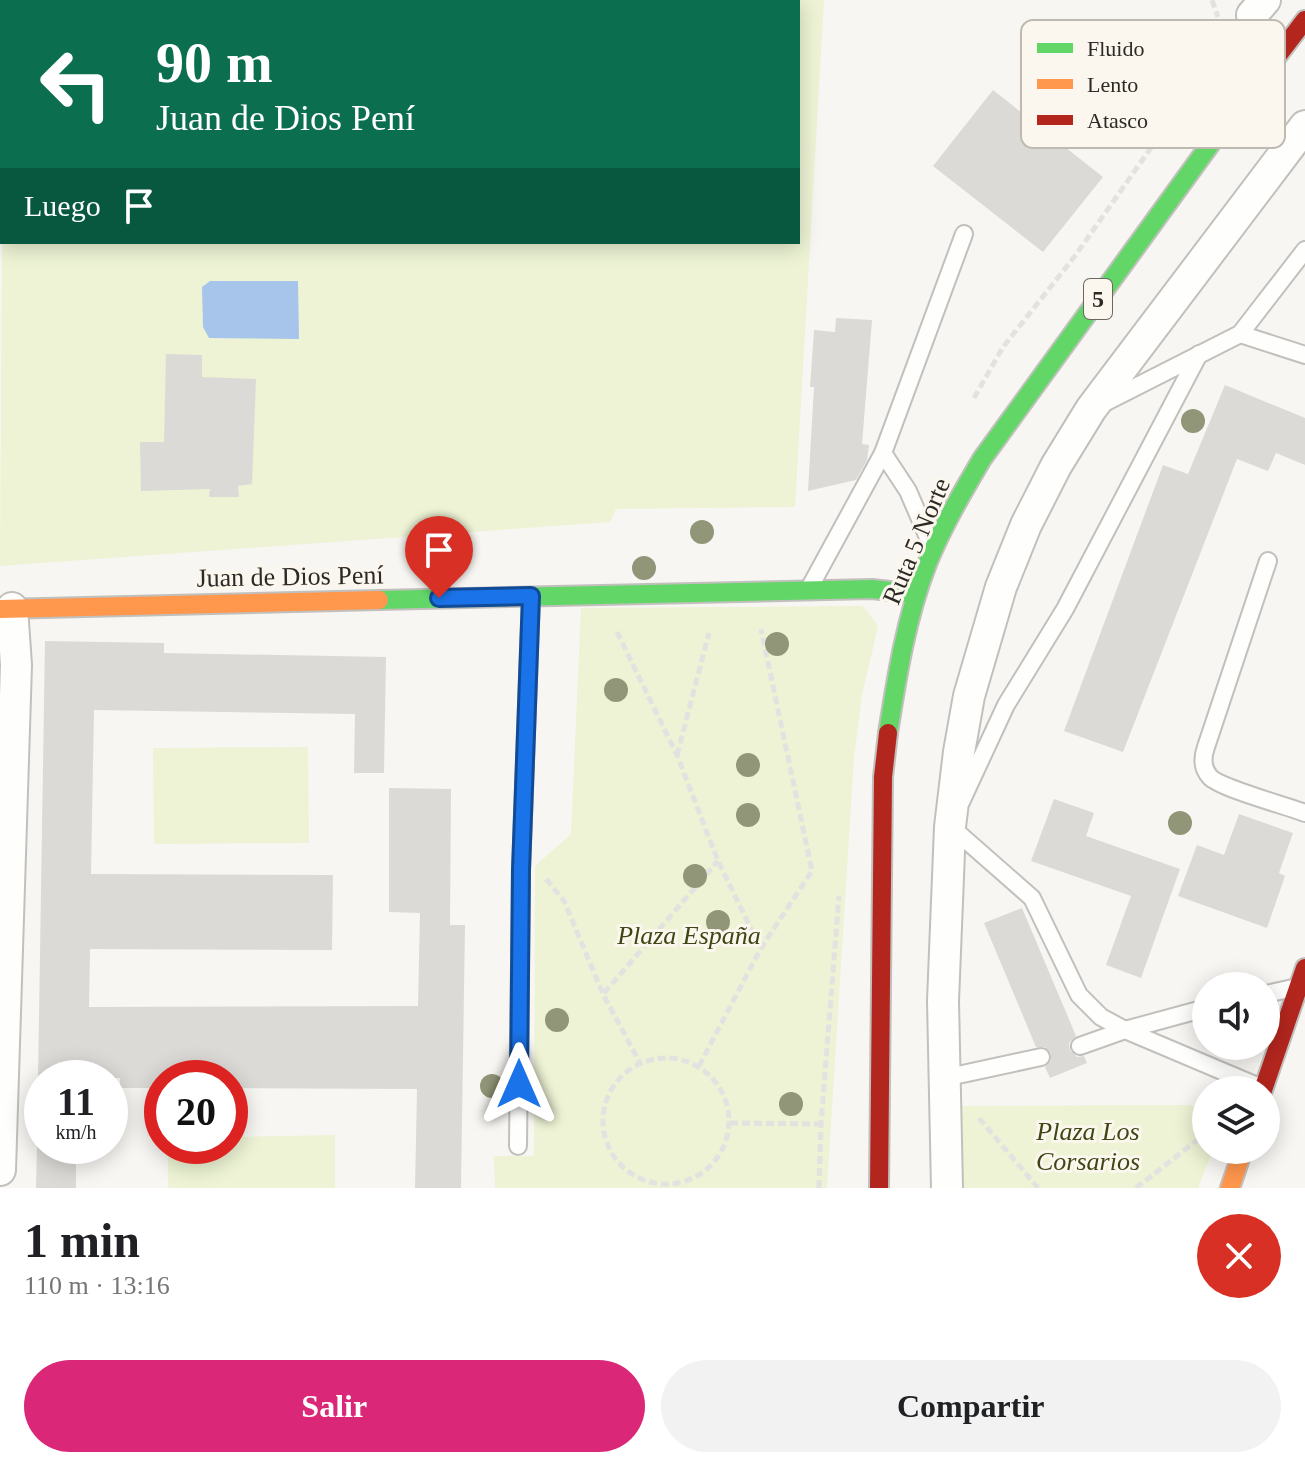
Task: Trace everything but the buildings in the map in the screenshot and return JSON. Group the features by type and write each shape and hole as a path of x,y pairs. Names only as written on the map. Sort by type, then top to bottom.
{"main road":[{"name":"Ruta 5 Norte","path":"1285,46 1305,20"},
{"name":"Ruta 5 Norte","path":"879,1188 883,777 891,709 916,594 956,504 982,459 1208,148"},
{"name":"Juan de Dios Pení","path":"6,608 872,589 916,594"},
{"path":"1268,1076 1305,968"},
{"path":"871,1188 880,1164"},
{"path":"1230,1188 1238,1164"}],"street":[{"path":"947,1188 944,925 950,827 969,696 1001,587 1026,525 1056,466 1091,409 1305,126"},
{"path":"0,1170 16,665 6,608"}],"lane":[{"path":"807,591 883,453 964,234"},
{"path":"1091,409 1240,334 1305,250"},
{"path":"1240,334 1305,355"},
{"path":"1199,354 1065,609 1006,705 950,827 1032,898 1079,995 1101,1017 1233,1076"},
{"path":"883,453 908,491 934,551"},
{"path":"1268,561 1206,747 1204,767 1213,780 1305,813"},
{"path":"518,1146 521,870 531,596"},
{"path":"1280,991 1299,987"},
{"path":"1080,1046 1192,1012"},
{"path":"944,1078 1041,1057"}],"path":[{"path":"677,755 715,608 715,592"},
{"path":"699,1066 761,948 812,871 755,592"},
{"path":"605,594 606,609 677,755 718,861 761,948"},
{"path":"603,994 718,861"},
{"path":"521,870 535,866 564,901 603,994 640,1063"},
{"path":"670,1057 699,1066 715,1080 726,1099 730,1123 727,1140 717,1158 703,1173 684,1182 664,1186 643,1180 625,1169 611,1153 603,1130 603,1112 609,1092 622,1075 640,1063 670,1057"},
{"path":"944,1078 1038,1188"},
{"path":"730,1123 821,1124"},
{"path":"1136,1188 1192,1144"}],"green space":[{"path":"800,0 824,0 795,507 616,509 610,522 0,566 2,244 800,244"},
{"name":"Plaza España","path":"863,606 878,626 862,695 854,758 827,1188 495,1188 494,1156 534,1156 535,866 571,834 581,608"},
{"path":"308,747 309,843 154,844 153,748"},
{"name":"Plaza Los Corsarios","path":"1191,1105 1192,1164 1207,1164 1198,1188 963,1188 962,1106"},
{"path":"335,1135 335,1188 168,1188 168,1164 248,1164 248,1137"}],"water":[{"path":"210,281 298,281 299,339 209,338 203,327 202,287"}],"traffic: fast":[{"path":"888,733 913,605 927,564 953,510 982,459 1208,148"},
{"path":"379,600 872,589 916,594"}],"traffic: slow":[{"path":"0,609 379,600"},
{"path":"1230,1188 1238,1164"}],"traffic: jam":[{"path":"1285,46 1305,20"},
{"path":"879,1188 883,777 888,733"},
{"path":"1268,1076 1305,968"}],"route":[{"path":"439,598 531,596 521,870 519,1084"}]}
